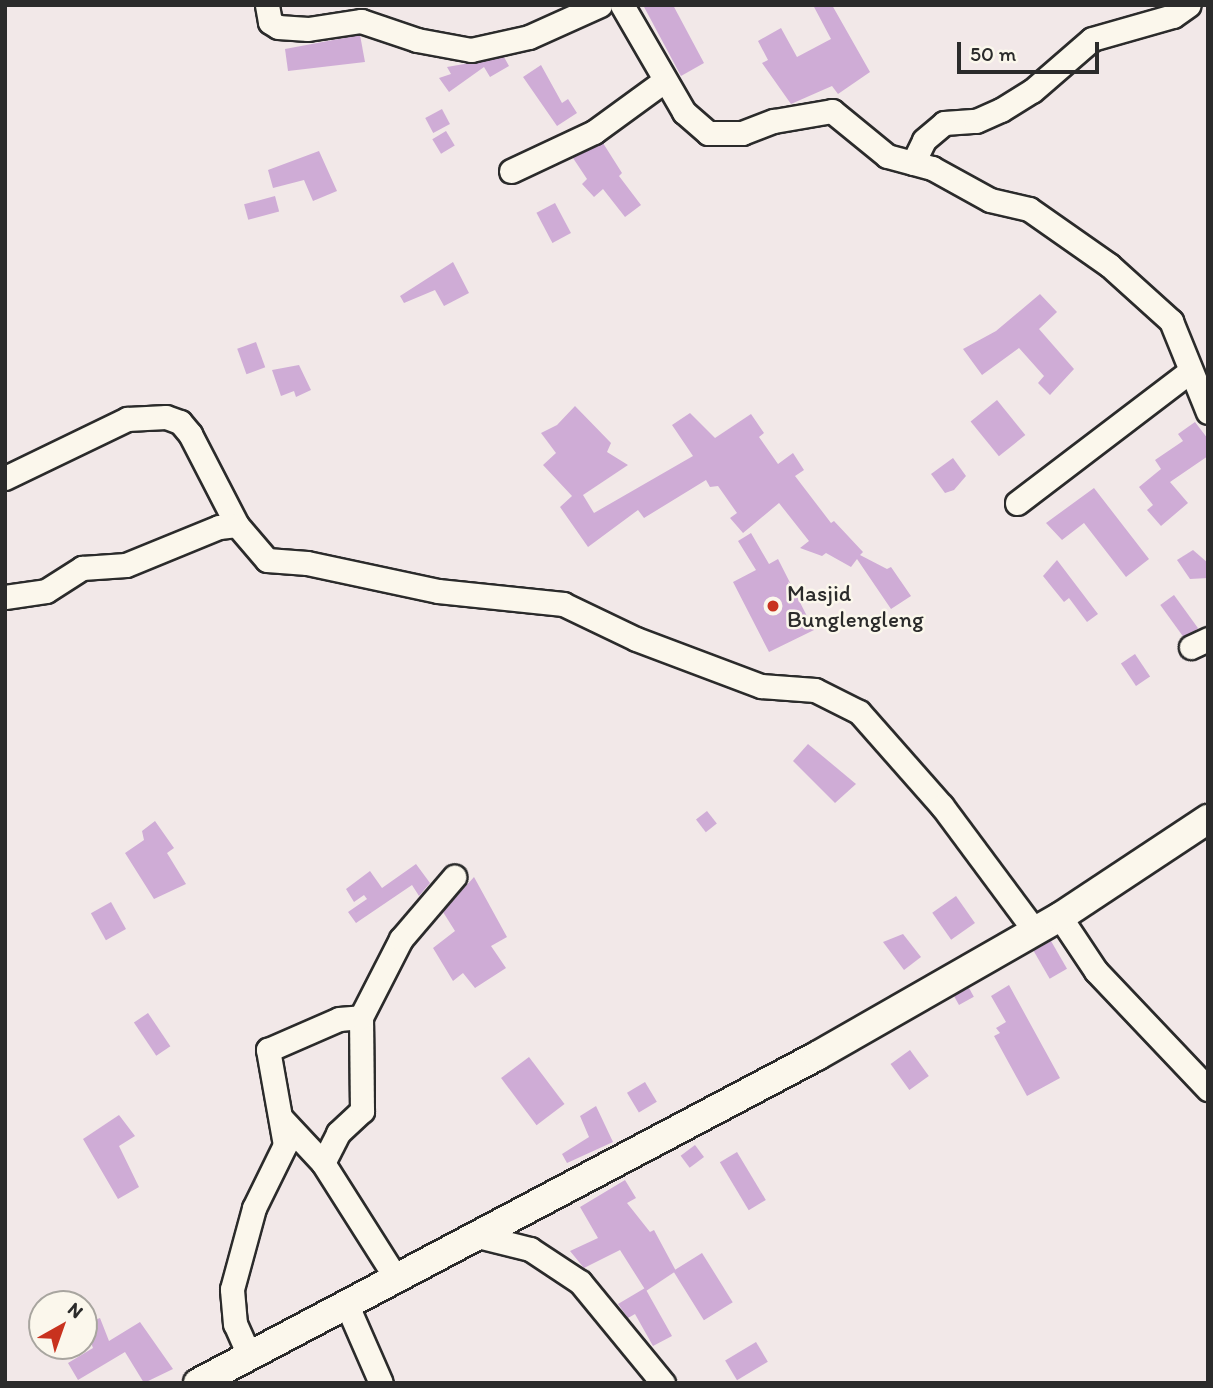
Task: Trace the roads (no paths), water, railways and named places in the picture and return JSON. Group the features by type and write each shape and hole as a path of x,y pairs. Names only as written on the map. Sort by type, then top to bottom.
{"street":[{"path":"267,5 270,22 278,27 308,29 361,20 417,40 471,50 529,37 600,5"},
{"path":"622,5 684,112 708,133 742,133 774,121 832,111 878,151 932,168 982,196 1029,209 1110,265 1171,321 1189,372 1208,412"},
{"path":"913,163 924,140 944,123 976,121 1001,110 1032,91 1092,40 1173,16 1189,5"},
{"path":"511,170 594,132 664,81"},
{"path":"1017,503 1189,372"},
{"path":"5,478 127,419 166,417 180,422 190,434 237,524 267,560 307,563 438,591 563,604 636,639 761,686 815,691 837,700 859,712 942,806 1035,931"},
{"path":"5,597 46,591 82,568 126,565 219,527 237,524"},
{"path":"198,1383 807,1062 1060,917 1208,819"},
{"path":"323,1163 338,1133 362,1111 361,1017 401,939 454,877"},
{"path":"1060,917 1096,971 1208,1088"},
{"path":"249,1355 235,1324 232,1289 254,1208 282,1158 282,1119 268,1050 339,1019 361,1017"},
{"path":"282,1119 323,1163 396,1278"},
{"path":"478,1236 530,1249 580,1282 663,1383"},
{"path":"346,1303 381,1383"}],"place":[{"name":"Masjid Bunglengleng","path":"773,606"}]}
